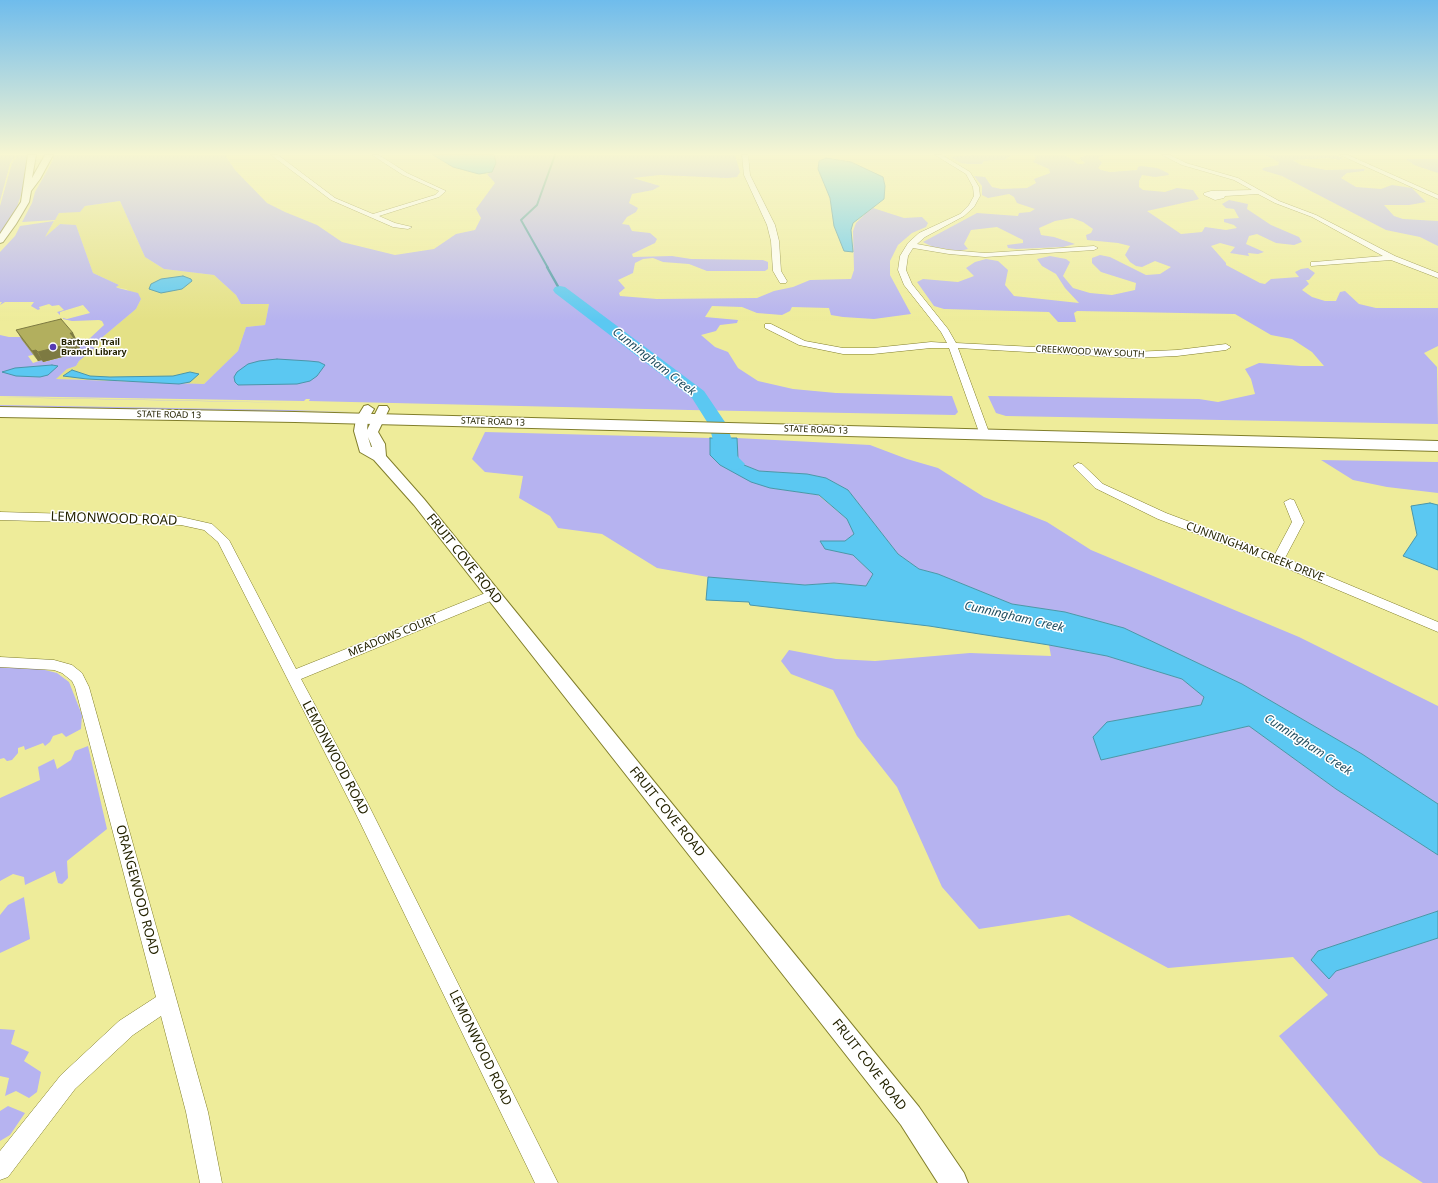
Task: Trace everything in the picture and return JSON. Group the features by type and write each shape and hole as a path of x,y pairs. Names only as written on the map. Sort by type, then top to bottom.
{"main road":[{"name":"STATE ROAD 13","path":"0,402 372,414 983,430"},
{"name":"STATE ROAD 13","path":"0,412 372,414"},
{"path":"983,430 1438,436"},
{"path":"983,430 1438,446"}],"street":[{"path":"0,240 21,210"},
{"path":"360,210 393,225 408,227"},
{"path":"372,216 391,210"},
{"path":"765,210 771,225 775,241 777,272 783,281"},
{"path":"967,210 962,215 926,233 911,245 902,263 902,270 906,281 945,331 953,346 983,430"},
{"path":"1299,210 1314,216 1392,258 1438,276"},
{"path":"911,245 949,252 985,255 1094,248"},
{"path":"1314,264 1392,258"},
{"name":"CREEKWOOD WAY SOUTH","path":"768,326 802,343 837,351 873,351 914,346 953,346 1004,347 1133,355 1177,354 1226,347"},
{"name":"FRUIT COVE ROAD","path":"372,414 360,431 365,449 379,457 419,502 910,1116 951,1177"},
{"name":"CUNNINGHAM CREEK DRIVE","path":"1078,466 1099,486 1196,530 1278,560 1438,627"},
{"path":"1278,560 1298,522 1290,502"},
{"name":"LEMONWOOD ROAD","path":"0,516 188,522 208,527 223,540 361,807 547,1183"},
{"name":"MEADOWS COURT","path":"293,676 493,595"},
{"name":"ORANGEWOOD ROAD","path":"0,662 54,665 67,669 77,677 82,687 197,1112 211,1183"},
{"path":"0,1169 68,1082 126,1028 167,1001"}],"shaded area":[{"path":"0,210 16,210 15,213 0,235"},
{"path":"28,210 81,210 80,212 59,213 55,220 22,222"},
{"path":"124,210 145,257 164,269 214,275 236,295 241,304 269,304 265,325 246,327 238,351 204,384 55,379 67,369 76,366 79,361 95,348 92,346 136,309 141,299 126,289 115,287 119,285 93,273 76,225 60,224 44,238 59,213"},
{"path":"124,210 281,210 317,225 342,242 395,255 434,249 456,234 475,230 481,218 477,210 637,210 627,217 622,224 629,225 632,231 650,233 657,239 655,243 632,254 633,257 672,256 691,259 763,260 768,262 768,269 765,271 707,271 689,264 663,262 653,258 643,259 635,263 633,273 618,280 625,288 619,293 620,296 657,299 757,298 810,280 851,279 854,270 853,231 856,223 870,210 880,210 904,218 922,217 928,223 926,227 912,233 898,245 890,261 890,275 911,314 874,319 831,315 829,308 792,307 790,311 782,315 757,313 742,307 712,306 705,317 738,320 737,323 720,325 716,331 701,335 715,347 728,352 738,368 758,381 793,389 836,393 952,396 958,412 955,415 309,401 310,399 306,399 304,401 0,396 0,335 9,337 28,337 37,354 28,356 33,363 42,360 44,362 70,355 67,352 88,340 104,325 102,321 99,320 72,321 63,319 90,313 83,305 60,312 60,315 57,312 64,310 59,305 52,306 49,304 39,307 40,309 38,310 31,306 34,302 5,302 0,305 2,302 0,302 0,252 15,236 20,226 54,221 45,237 60,224 76,225 93,273 119,285 116,287 118,288 138,293 141,299 136,309 92,346 95,348 79,361 76,366 67,369 56,379 204,384 238,351 246,327 265,325 269,304 241,304 236,295 214,275 164,269 145,257"},
{"path":"1033,210 1150,210 1147,211 1181,234 1202,232 1205,227 1226,230 1237,228 1234,225 1224,222 1224,219 1239,218 1235,210 1249,210 1271,225 1299,237 1302,242 1294,245 1276,243 1257,234 1249,236 1246,244 1264,252 1258,254 1248,253 1249,256 1230,253 1235,247 1220,243 1211,246 1226,263 1226,265 1260,283 1265,284 1271,279 1299,277 1295,272 1308,268 1315,273 1309,280 1306,280 1309,284 1302,290 1312,297 1325,301 1336,301 1340,292 1345,291 1359,304 1376,308 1438,308 1438,346 1424,353 1437,367 1438,424 1006,416 996,413 988,396 1199,399 1218,402 1255,394 1251,379 1245,369 1259,363 1324,366 1312,352 1292,339 1271,335 1235,314 1077,311 1074,313 1076,322 1058,322 1049,312 944,309 934,306 917,282 923,279 958,282 974,276 966,268 975,262 986,259 998,261 1008,270 1005,285 1014,296 1079,303 1065,288 1056,274 1042,266 1037,259 1050,256 1066,259 1070,262 1063,276 1073,288 1090,293 1112,295 1135,290 1136,283 1101,272 1092,263 1092,258 1100,255 1110,257 1146,275 1160,274 1171,267 1155,261 1142,267 1136,266 1130,262 1125,255 1130,246 1118,243 1087,240 1086,235 1091,233 1093,229 1083,222 1072,218 1055,221 1039,228 1041,235 1054,237 1075,244 1063,247 1008,248 1007,245 1023,243 1023,240 997,227 971,230 964,244 968,249 960,251 933,247 923,242 977,213 1018,216 1019,213"},
{"path":"1348,210 1389,210 1394,216 1403,219 1438,221 1438,246 1420,237 1386,230"},
{"path":"0,397 211,401 300,403 38,398"},
{"path":"0,405 355,412 292,411 272,413 0,409"},
{"path":"485,432 710,438 711,455 720,465 770,488 818,495 847,519 854,534 845,541 820,541 825,549 853,555 873,574 866,586 834,583 805,585 708,577 657,568 602,534 558,528 550,516 519,498 523,476 485,472 472,459"},
{"path":"737,438 870,445 907,459 938,468 984,497 1047,522 1091,550 1299,637 1438,706 1438,804 1362,754 1242,684 1124,628 1065,612 1012,604 938,574 919,569 898,554 848,490 826,478 807,474 759,471 744,465 738,458"},
{"path":"1321,460 1438,462 1438,493 1387,487 1353,480"},
{"path":"1049,645 1107,656 1182,679 1204,697 1201,705 1107,722 1101,760 1249,726 1336,789 1438,855 1438,911 1318,951 1311,960 1336,971 1438,938 1438,1183 1423,1183 1379,1155 1279,1036 1328,995 1293,957 1168,968 1069,915 979,929 942,887 897,787 857,736 833,690 791,674 781,661 789,650 836,659 875,661 970,653 1051,656"},
{"path":"0,667 41,669 57,673 69,682 82,715 81,729 66,737 62,733 53,736 50,742 45,746 43,743 25,750 24,746 18,748 18,753 12,760 7,761 4,758 0,759"},
{"path":"88,746 107,829 67,861 68,878 62,884 58,883 55,871 25,885 24,877 13,874 0,881 0,798 40,780 38,767 54,759 57,769 71,760 75,751"},
{"path":"24,897 30,939 0,953 0,915 8,905"},
{"path":"0,1029 15,1030 11,1044 29,1052 24,1061 41,1072 37,1092 29,1098 16,1091 5,1096 9,1078 0,1076"},
{"path":"8,1106 25,1113 10,1135 0,1141 0,1111"}],"water":[{"path":"832,210 870,210 853,223 851,230 853,252 844,251 834,226"},
{"path":"183,276 191,279 192,281 182,289 161,293 149,289 151,284 161,279"},
{"path":"277,359 319,362 325,365 317,376 310,381 297,384 238,385 235,382 234,377 237,372 248,364"},
{"path":"52,365 58,366 48,375 40,377 16,376 2,372 15,368"},
{"path":"72,370 90,376 110,377 173,376 190,372 199,374 190,382 179,384 87,379 63,376"},
{"path":"710,438 737,438 738,458 744,465 759,471 807,474 826,478 848,490 898,554 919,569 938,574 1012,604 1065,612 1124,628 1242,684 1362,754 1438,804 1438,855 1336,789 1249,726 1101,760 1093,737 1107,722 1201,705 1204,697 1182,679 1107,656 1049,645 929,626 750,605 749,602 706,600 708,577 805,585 834,583 866,586 873,574 853,555 825,549 820,541 845,541 854,534 847,519 819,495 770,488 751,482 720,465 710,455"},
{"path":"1430,503 1438,505 1438,570 1403,556 1417,535 1411,506"},
{"path":"1438,911 1438,938 1336,971 1329,979 1311,960 1318,951"}],"building":[{"path":"61,319 73,333 70,333 74,338 62,341 65,345 38,352 36,350 32,351 16,330"}],"waterway":[{"name":"Cunningham Creek","path":"531,210 521,220 548,268"},
{"name":"Cunningham Creek","path":"547,267 560,290"},
{"name":"Cunningham Creek","path":"560,290 698,395 718,425 728,459 735,464"}],"place":[{"name":"Bartram Trail Branch Library","path":"53,347"}]}
